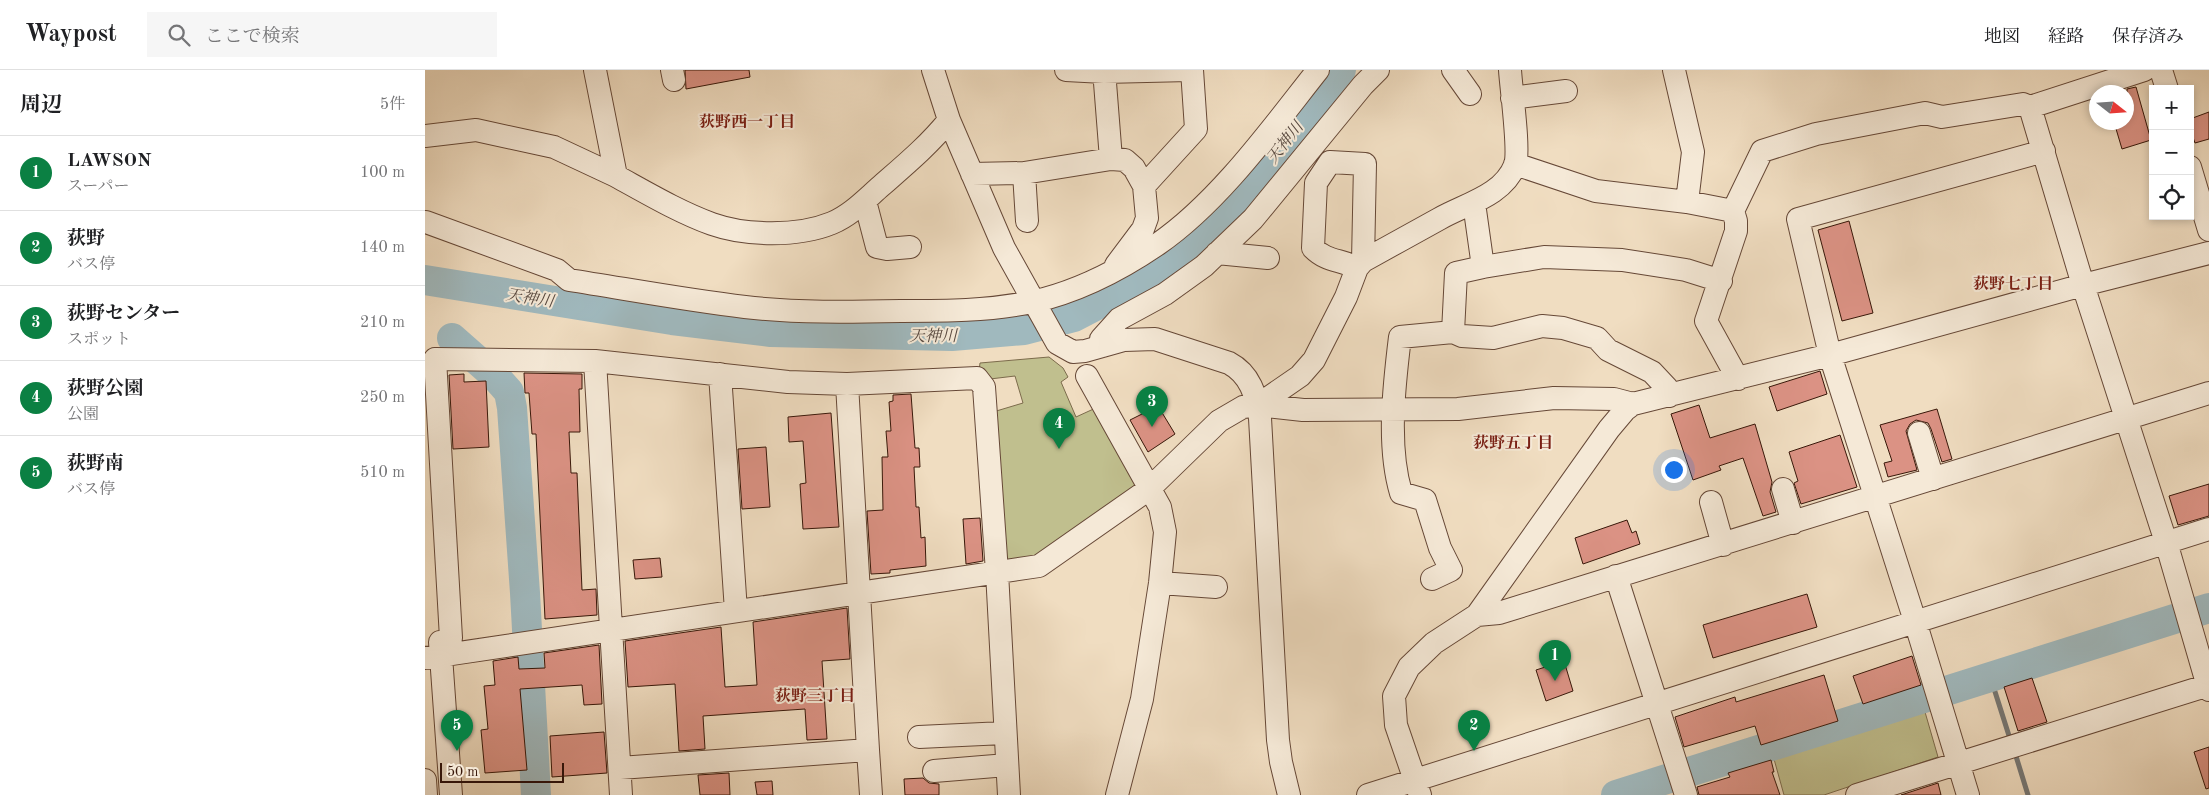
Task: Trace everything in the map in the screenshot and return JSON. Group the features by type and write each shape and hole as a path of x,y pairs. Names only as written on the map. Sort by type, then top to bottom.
{"street":[{"path":"595,70 616,176"},
{"path":"933,70 949,120 1004,248 1057,343 1073,352 1085,351 1124,340 1155,339 1229,363 1238,368 1253,388 1258,405 1271,592 1278,740 1289,795"},
{"path":"1066,70 1189,70"},
{"path":"1144,186 1196,129 1192,70"},
{"path":"425,217 557,270 569,280 746,307 877,311 982,310 1034,301 1081,286 1111,272 1160,242 1204,205 1318,70"},
{"path":"1103,346 1101,339 1119,319 1165,294 1217,253 1253,219 1363,85 1378,70"},
{"path":"1453,70 1470,94"},
{"path":"1258,405 1300,376 1314,360 1360,265 1440,218 1474,203 1493,192 1515,164 1510,70"},
{"path":"1674,70 1693,152 1687,202"},
{"path":"1738,378 1706,321 1736,232 1736,221 1733,211 1762,151 1816,134 1925,113 1942,117 2023,104 2030,107 2144,70"},
{"path":"2161,70 2166,85"},
{"path":"1104,71 1111,159"},
{"path":"1512,98 1566,91"},
{"path":"1857,795 2014,745 2209,687 2083,285 2030,107"},
{"path":"425,136 476,130 554,146 712,224 762,233 796,230 831,223 851,212 931,142 949,120"},
{"path":"1967,795 1915,621 1830,354 1799,219 2044,151"},
{"path":"972,174 1024,174 1111,159 1125,160 1134,168 1144,186 1147,218 1143,228 1111,272"},
{"path":"1515,164 1596,191 1687,202 1733,211"},
{"path":"1024,174 1027,221"},
{"path":"2192,175 2209,230"},
{"path":"865,200 877,247 888,255 910,247"},
{"path":"1474,203 1483,267"},
{"path":"1217,253 1268,258"},
{"path":"1418,787 1397,725 1394,696 1409,666 1434,643 1477,615 1609,429 1625,410 1633,404 1830,354 2083,285 2209,253"},
{"path":"1453,332 1456,273 1483,267 1544,257 1622,260 1687,270 1721,281"},
{"path":"1432,579 1451,570 1440,548 1425,500 1401,493 1397,479 1393,410 1399,337 1453,332 1462,336 1493,338 1542,326 1563,328 1597,338 1608,350 1652,372 1667,388 1669,396"},
{"path":"433,657 451,638 435,359 595,360 788,382 847,384 977,378 984,387 997,572 1004,733 1009,795"},
{"path":"595,360 621,795"},
{"path":"720,374 736,611"},
{"path":"1087,376 1154,498 1165,532 1160,583 1142,698 1117,795"},
{"path":"847,384 871,795"},
{"path":"1477,615 1499,613 1723,545 2209,392"},
{"path":"433,657 1039,566 1154,498 1219,421 1243,407 1258,405 1303,410 1393,410 1494,406 1554,398 1614,399 1633,404"},
{"path":"425,404 433,657 451,795"},
{"path":"1919,434 1933,479"},
{"path":"1783,489 1793,523"},
{"path":"1711,502 1723,545"},
{"path":"1369,795 1418,787 1658,705 1915,621 2209,529"},
{"path":"1616,576 1682,781"},
{"path":"1160,583 1216,587"},
{"path":"919,737 1004,733"},
{"path":"620,768 868,750"},
{"path":"933,771 1007,765"},
{"path":"425,780 426,795"}],"shaded area":[{"path":"1049,357 1063,368 1068,377 1061,382 1076,417 1100,406 1139,487 1038,561 1002,560 993,412 1023,403 1015,376 990,379 979,371 980,363"},
{"path":"1925,712 1938,757 1824,795 1784,795 1774,759"}],"building":[{"path":"685,70 749,70 750,77 686,89"},
{"path":"2134,87 2136,87 2149,133 2149,141 2122,149 2116,130 2134,130"},
{"path":"2209,112 2209,139 2195,143 2194,118"},
{"path":"1849,221 1873,313 1842,321 1818,230"},
{"path":"1820,371 1827,394 1777,411 1769,387"},
{"path":"524,373 582,374 582,389 579,389 580,432 569,432 571,473 577,473 582,590 596,589 597,615 545,619 536,434 532,434 529,393 525,393"},
{"path":"464,374 464,382 486,381 489,447 453,449 449,375"},
{"path":"911,394 915,448 919,448 920,467 914,467 916,507 919,507 921,538 925,537 926,566 890,570 890,573 871,574 867,511 883,510 882,457 888,457 886,431 891,431 889,402 893,401 893,395"},
{"path":"1699,405 1710,438 1755,424 1772,482 1770,492 1776,512 1763,516 1743,458 1719,466 1721,470 1693,480 1671,414"},
{"path":"1158,406 1175,434 1148,452 1130,420"},
{"path":"1937,409 1952,459 1942,462 1928,423 1916,420 1910,424 1906,431 1917,470 1888,477 1884,463 1892,461 1880,425"},
{"path":"831,413 839,527 803,529 800,484 806,483 803,441 789,442 788,417"},
{"path":"1840,435 1857,487 1801,504 1794,483 1798,481 1789,452"},
{"path":"766,447 770,507 742,509 738,449"},
{"path":"2209,484 2209,516 2178,525 2169,496"},
{"path":"980,518 983,561 966,564 963,519"},
{"path":"1627,520 1632,533 1636,531 1640,544 1583,564 1575,538"},
{"path":"660,558 662,577 635,579 633,560"},
{"path":"1807,594 1817,627 1713,658 1703,625"},
{"path":"847,608 850,659 822,661 827,739 807,740 805,709 703,716 705,749 679,751 675,684 628,687 625,641 721,627 725,687 757,685 753,622"},
{"path":"599,645 602,704 584,705 582,685 520,689 527,770 485,773 481,730 488,729 484,686 495,685 493,661 518,657 519,669 545,668 544,653"},
{"path":"1912,656 1921,685 1863,704 1853,676"},
{"path":"1564,661 1573,691 1546,701 1536,670"},
{"path":"1824,675 1838,721 1761,745 1755,726 1684,747 1675,717 1735,697 1736,702"},
{"path":"2032,678 2047,722 2018,731 2004,687"},
{"path":"604,732 607,773 552,777 550,736"},
{"path":"2209,747 2209,788 2206,789 2194,752"},
{"path":"1771,760 1774,772 1772,772 1780,795 1699,795 1697,787 1730,777 1728,773"},
{"path":"729,773 730,795 700,795 698,775"},
{"path":"923,778 929,783 939,784 939,795 905,795 904,779"},
{"path":"772,781 773,795 757,795 755,782"},
{"path":"1938,783 1941,795 1901,795"}],"waterway":[{"name":"天神川","path":"425,280 672,320 771,332 952,336 1024,330 1074,317 1122,292 1157,270 1195,241 1230,210 1341,70"},
{"path":"452,338 494,375 509,392 512,408 525,593 536,795"},
{"path":"1616,795 2209,608"},
{"path":"1990,676 2011,742"},
{"path":"2015,753 2028,795"}],"place":[{"name":"荻野センター","path":"1152,427"},
{"name":"荻野公園","path":"1059,449"},
{"name":"LAWSON","path":"1555,681"},
{"name":"荻野南","path":"457,751"},
{"name":"荻野","path":"1474,751"}],"district":[{"name":"荻野西一丁目","path":"747,121"},
{"name":"荻野七丁目","path":"2013,283"},
{"name":"荻野五丁目","path":"1513,442"},
{"name":"荻野三丁目","path":"815,695"}]}
